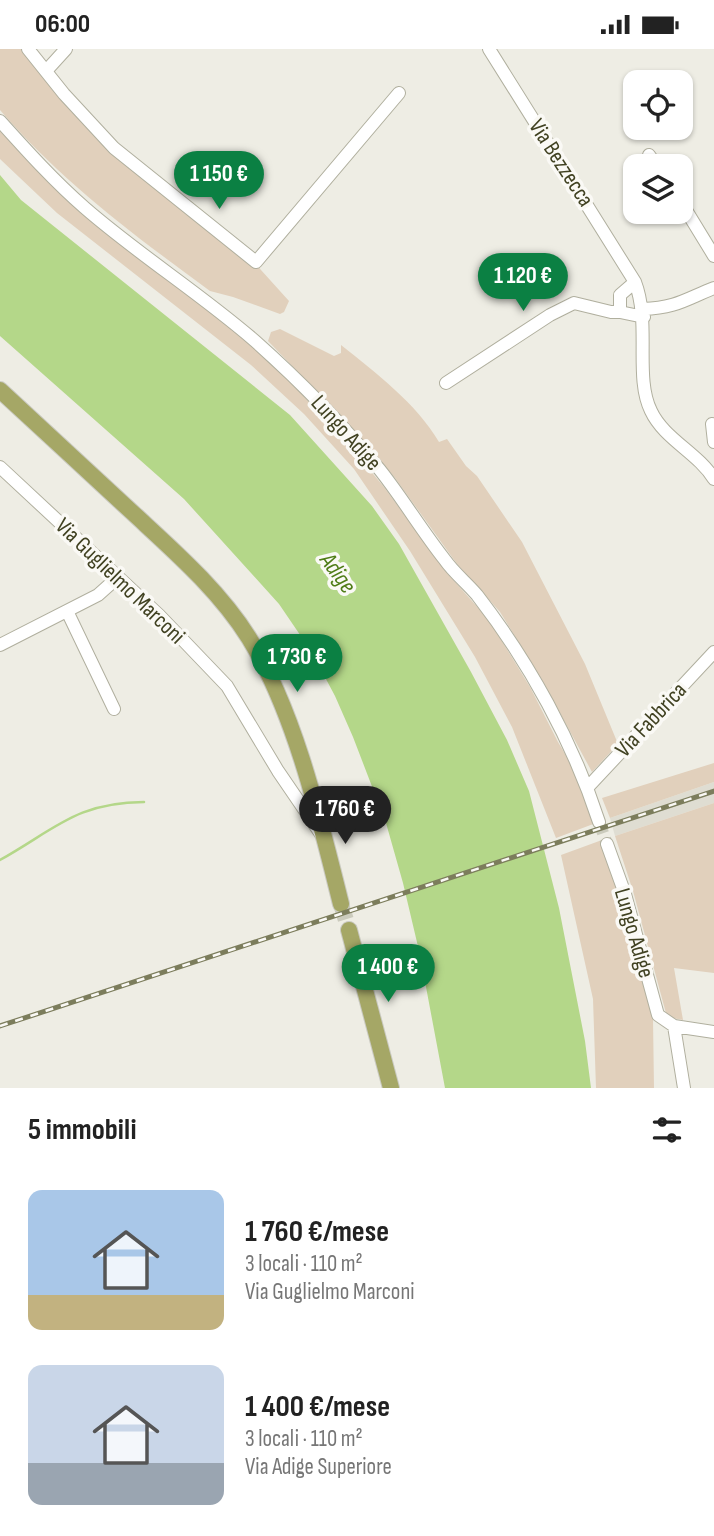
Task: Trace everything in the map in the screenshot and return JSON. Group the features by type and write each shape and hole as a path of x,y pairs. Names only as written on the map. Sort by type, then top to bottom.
{"main road":[{"path":"0,390 170,548 232,614 249,638 273,684 295,744 325,840 341,905"},
{"path":"349,930 391,1088"}],"street":[{"path":"28,49 64,94 114,148 256,262 400,93"},
{"path":"46,71 66,49"},
{"name":"Via Bezzecca","path":"489,49 635,282 643,313"},
{"name":"Lungo Adige","path":"0,121 84,208 254,341 322,404 352,438 381,472 446,562 493,617 549,709 588,787 599,822"},
{"path":"693,222 714,256"},
{"path":"620,312 621,295 635,282"},
{"path":"446,383 550,315 574,303 611,312 643,313 683,303 714,288"},
{"path":"643,313 645,392 649,409 656,421 713,476"},
{"path":"712,424 714,442"},
{"name":"Via Guglielmo Marconi","path":"0,467 159,615 227,686 278,771 325,840"},
{"path":"0,645 98,595 117,577"},
{"path":"67,611 114,709"},
{"name":"Via Fabbrica","path":"588,787 714,652"},
{"name":"Lungo Adige","path":"607,843 636,932 654,1006 658,1015 669,1023 684,1088"},
{"path":"669,1023 714,1032"}],"shaded area":[{"path":"0,49 24,49 66,101 251,259 289,301 284,312 280,314 210,291 73,184 0,110"},
{"path":"0,131 48,180 203,303 278,369 343,438 384,487 447,573 489,620 530,687 584,786 596,823 556,838 512,727 475,657 410,551 354,469 304,414 251,365 57,213 0,159"},
{"path":"280,329 334,356 341,353 341,345 407,402 439,442 447,439 466,466 477,476 522,542 585,664 618,744 592,772 542,680 500,612 457,564 395,478 353,429 268,341 271,332"},
{"path":"714,763 714,782 610,818 602,798"},
{"path":"714,782 714,803 615,836 610,818"},
{"path":"714,803 714,973 674,968 683,1020 667,1017 633,891 615,836"},
{"path":"602,840 620,895 653,1019 654,1088 596,1088 593,999 561,855"}],"water":[{"name":"Adige","path":"0,175 21,200 290,415 372,506 399,544 507,740 529,791 559,908 585,1041 591,1088 445,1088 420,955 403,883 386,823 335,696 311,651 279,604 184,499 0,336"}],"waterway":[{"path":"0,860 83,812 121,803 144,802"}],"tunnel":[{"path":"599,822 607,844"},
{"path":"341,904 349,930"}],"railway":[{"path":"0,1026 714,791"}]}
